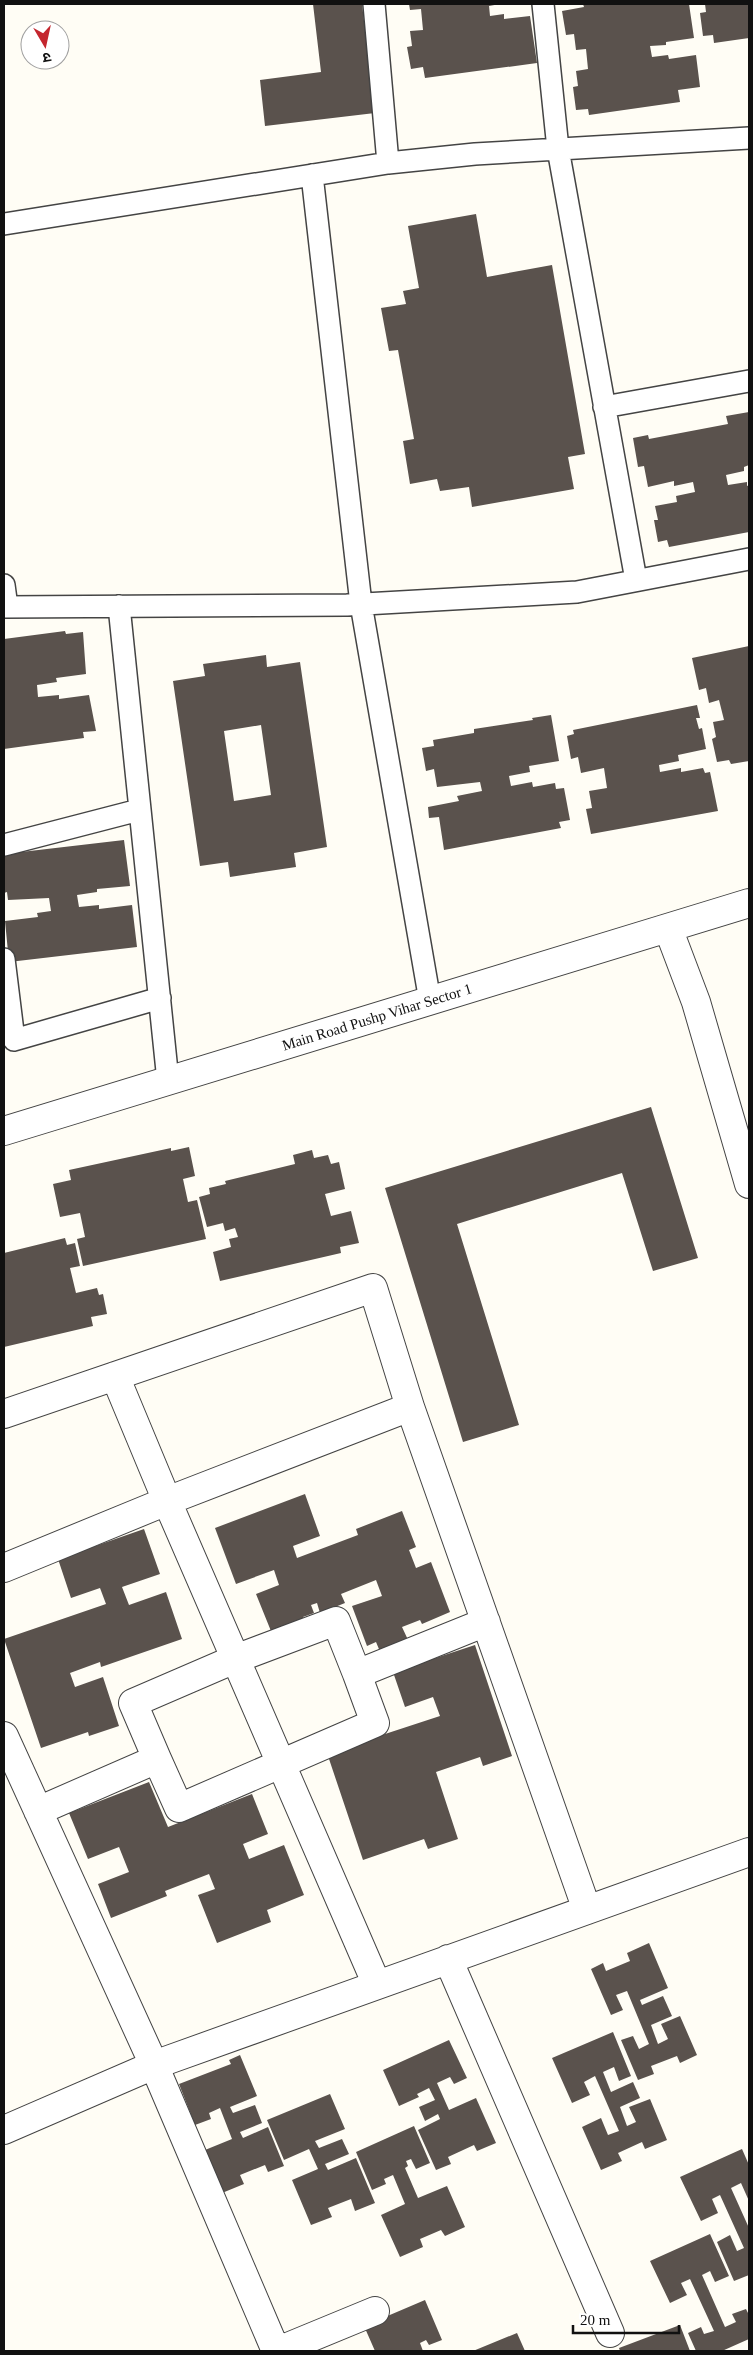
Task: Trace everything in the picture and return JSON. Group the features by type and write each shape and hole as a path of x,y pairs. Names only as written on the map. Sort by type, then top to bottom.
{"street":[{"name":"Main Road Pushp Vihar Sector 1","path":"4,1131 749,903"},
{"path":"668,928 696,1002 749,1184"},
{"path":"4,1414 373,1288 410,1407 588,1910"},
{"path":"115,1376 167,1501 377,1985"},
{"path":"4,1568 167,1501 410,1407"},
{"path":"336,1621 357,1674 375,1723 179,1808 133,1703 235,1659 336,1621"},
{"path":"357,1674 486,1622"},
{"path":"4,1736 154,2065 277,2351 375,2311"},
{"path":"38,1812 157,1758"},
{"path":"4,2130 154,2065 749,1852"},
{"path":"448,1959 610,2333"}],"lane":[{"path":"374,4 388,163"},
{"path":"543,4 558,149 636,580"},
{"path":"4,224 388,163 474,154 749,138"},
{"path":"312,175 361,604 430,1001"},
{"path":"604,407 749,381"},
{"path":"4,585 5,607 361,604 577,592 749,559"},
{"path":"119,606 168,1081"},
{"path":"4,845 139,810"},
{"path":"4,959 9,1042 160,998"}],"building":[{"path":"313,4 362,4 375,113 265,126 260,80 321,72"},
{"path":"409,4 500,4 489,6 490,16 504,14 504,19 530,16 537,63 425,78 423,67 411,69 407,47 412,46 410,31 423,30 421,9 410,10"},
{"path":"583,4 689,4 694,38 666,42 666,45 650,46 652,57 668,55 669,59 696,55 700,87 678,90 680,102 589,115 588,109 576,110 573,87 578,86 576,71 588,69 586,49 576,50 574,34 566,35 562,11 584,7"},
{"path":"705,4 749,4 749,38 714,43 713,35 703,36 700,13 706,12"},
{"path":"476,214 487,277 552,265 585,454 568,457 574,489 472,507 469,487 440,491 437,479 410,484 403,441 414,439 398,350 389,351 381,308 406,304 403,291 419,288 408,226"},
{"path":"749,412 749,465 744,467 744,471 726,475 728,485 747,482 747,486 749,485 749,532 669,547 667,540 658,542 654,520 658,520 655,506 677,502 676,496 695,492 693,482 674,486 674,481 648,487 644,466 638,467 633,438 648,435 649,439 728,424 726,416"},
{"path":"65,631 66,634 83,632 86,674 56,678 57,682 37,685 38,697 59,695 59,699 89,695 96,731 83,732 84,738 4,749 4,639"},
{"path":"749,646 749,761 731,764 729,760 717,762 712,739 716,737 713,722 724,720 719,700 709,703 706,688 699,690 692,658"},
{"path":"266,655 267,667 300,662 327,847 294,853 296,867 230,877 228,862 200,866 173,681 205,676 203,664","holes":["261,725 271,795 234,801 224,731"]},
{"path":"697,705 700,718 696,718 699,729 702,728 706,749 678,755 679,761 659,765 660,772 681,768 681,772 703,768 705,773 710,772 718,811 591,834 586,809 592,808 589,791 607,788 604,768 581,773 578,757 571,759 567,736 574,734 573,730"},
{"path":"551,715 559,761 529,766 530,772 509,776 511,786 532,782 533,787 555,783 556,789 564,788 570,820 559,822 561,828 444,850 439,817 429,818 428,807 459,801 457,796 482,791 480,782 437,787 434,769 426,771 422,748 434,746 433,740 474,733 474,729 533,720 532,718"},
{"path":"124,840 130,886 97,889 97,892 77,895 79,907 99,905 99,909 132,905 137,947 9,962 5,921 38,917 37,913 51,911 49,898 8,900 7,892 4,893 4,854"},
{"path":"651,1107 698,1258 653,1271 622,1173 457,1224 519,1425 463,1442 385,1188"},
{"path":"189,1147 195,1176 183,1179 188,1202 197,1200 206,1239 83,1266 77,1239 85,1237 80,1213 60,1217 53,1184 71,1180 69,1170 171,1148 171,1151"},
{"path":"312,1150 314,1158 328,1155 331,1164 339,1162 345,1189 325,1194 331,1216 351,1211 359,1243 340,1247 341,1253 220,1281 213,1252 231,1247 229,1239 238,1237 235,1228 225,1231 223,1223 207,1227 199,1197 210,1194 209,1188 226,1184 225,1181 295,1164 293,1155"},
{"path":"65,1238 67,1245 75,1243 80,1266 70,1268 76,1293 97,1288 99,1295 103,1294 107,1314 91,1317 93,1326 4,1347 4,1253"},
{"path":"305,1494 320,1536 293,1546 297,1558 358,1535 356,1529 402,1511 416,1547 409,1550 416,1568 431,1562 450,1612 422,1624 420,1620 402,1627 409,1642 381,1654 376,1642 367,1646 352,1606 382,1596 376,1580 341,1594 345,1603 320,1613 317,1603 311,1605 314,1613 303,1617 307,1629 275,1641 256,1594 279,1585 274,1570 236,1584 215,1528"},
{"path":"144,1529 160,1574 122,1587 129,1605 166,1592 182,1639 101,1667 100,1662 70,1673 75,1687 103,1677 119,1726 89,1736 88,1732 41,1748 4,1639 106,1604 100,1588 71,1598 58,1559"},
{"path":"475,1645 512,1756 483,1766 480,1757 436,1772 458,1839 428,1849 424,1839 363,1860 327,1753 440,1716 433,1697 405,1707 393,1672"},
{"path":"149,1782 168,1827 252,1794 268,1834 243,1844 249,1859 284,1845 304,1895 267,1910 271,1922 217,1943 198,1895 215,1889 209,1874 165,1891 167,1896 111,1918 98,1884 129,1872 119,1847 88,1859 69,1813"},
{"path":"649,1943 668,1988 640,2000 642,2005 663,1996 672,2016 651,2025 658,2044 668,2039 661,2024 680,2016 697,2055 680,2063 677,2056 651,2066 654,2074 638,2080 621,2040 633,2036 639,2049 649,2044 627,1991 616,1995 623,2010 611,2015 591,1969 603,1963 606,1971 630,1961 627,1953"},
{"path":"613,2032 631,2076 619,2081 614,2067 603,2072 611,2092 633,2082 640,2098 620,2107 627,2126 636,2122 629,2107 650,2099 667,2140 645,2149 642,2142 618,2153 622,2161 601,2170 582,2127 601,2118 608,2135 619,2131 595,2076 584,2082 590,2095 572,2103 552,2058"},
{"path":"449,2040 467,2078 454,2084 450,2077 437,2083 449,2110 476,2098 496,2143 477,2151 474,2145 448,2157 451,2164 436,2170 418,2130 440,2119 438,2114 425,2121 419,2107 435,2100 429,2088 417,2094 419,2097 399,2106 383,2070"},
{"path":"240,2055 257,2096 230,2107 233,2113 255,2105 262,2123 240,2132 243,2138 268,2127 284,2166 268,2172 265,2165 240,2175 244,2184 222,2193 205,2150 232,2139 220,2108 209,2113 211,2119 195,2125 179,2084 231,2064 229,2060"},
{"path":"330,2094 345,2129 315,2141 319,2148 342,2139 349,2154 325,2164 328,2170 356,2158 375,2203 355,2211 351,2199 328,2208 332,2217 311,2225 292,2180 318,2169 309,2149 284,2160 267,2120"},
{"path":"414,2126 430,2163 416,2169 411,2159 406,2161 408,2166 405,2168 418,2198 447,2186 465,2227 445,2236 441,2230 420,2239 423,2247 400,2257 381,2215 405,2204 393,2175 384,2179 386,2184 372,2190 356,2152"},
{"path":"742,2149 749,2165 749,2201 741,2183 731,2188 749,2228 749,2275 734,2281 717,2242 730,2235 737,2251 744,2248 720,2195 712,2199 718,2213 701,2221 680,2177"},
{"path":"710,2234 729,2276 715,2282 710,2271 702,2275 725,2327 736,2322 732,2314 746,2309 749,2315 749,2339 722,2351 696,2351 688,2333 701,2327 704,2334 714,2331 690,2279 681,2283 687,2295 670,2303 650,2261"},
{"path":"425,2300 442,2340 429,2345 426,2340 420,2343 423,2351 375,2351 364,2326"},
{"path":"680,2325 690,2351 620,2351 619,2348"},
{"path":"517,2333 525,2351 473,2351"}]}
